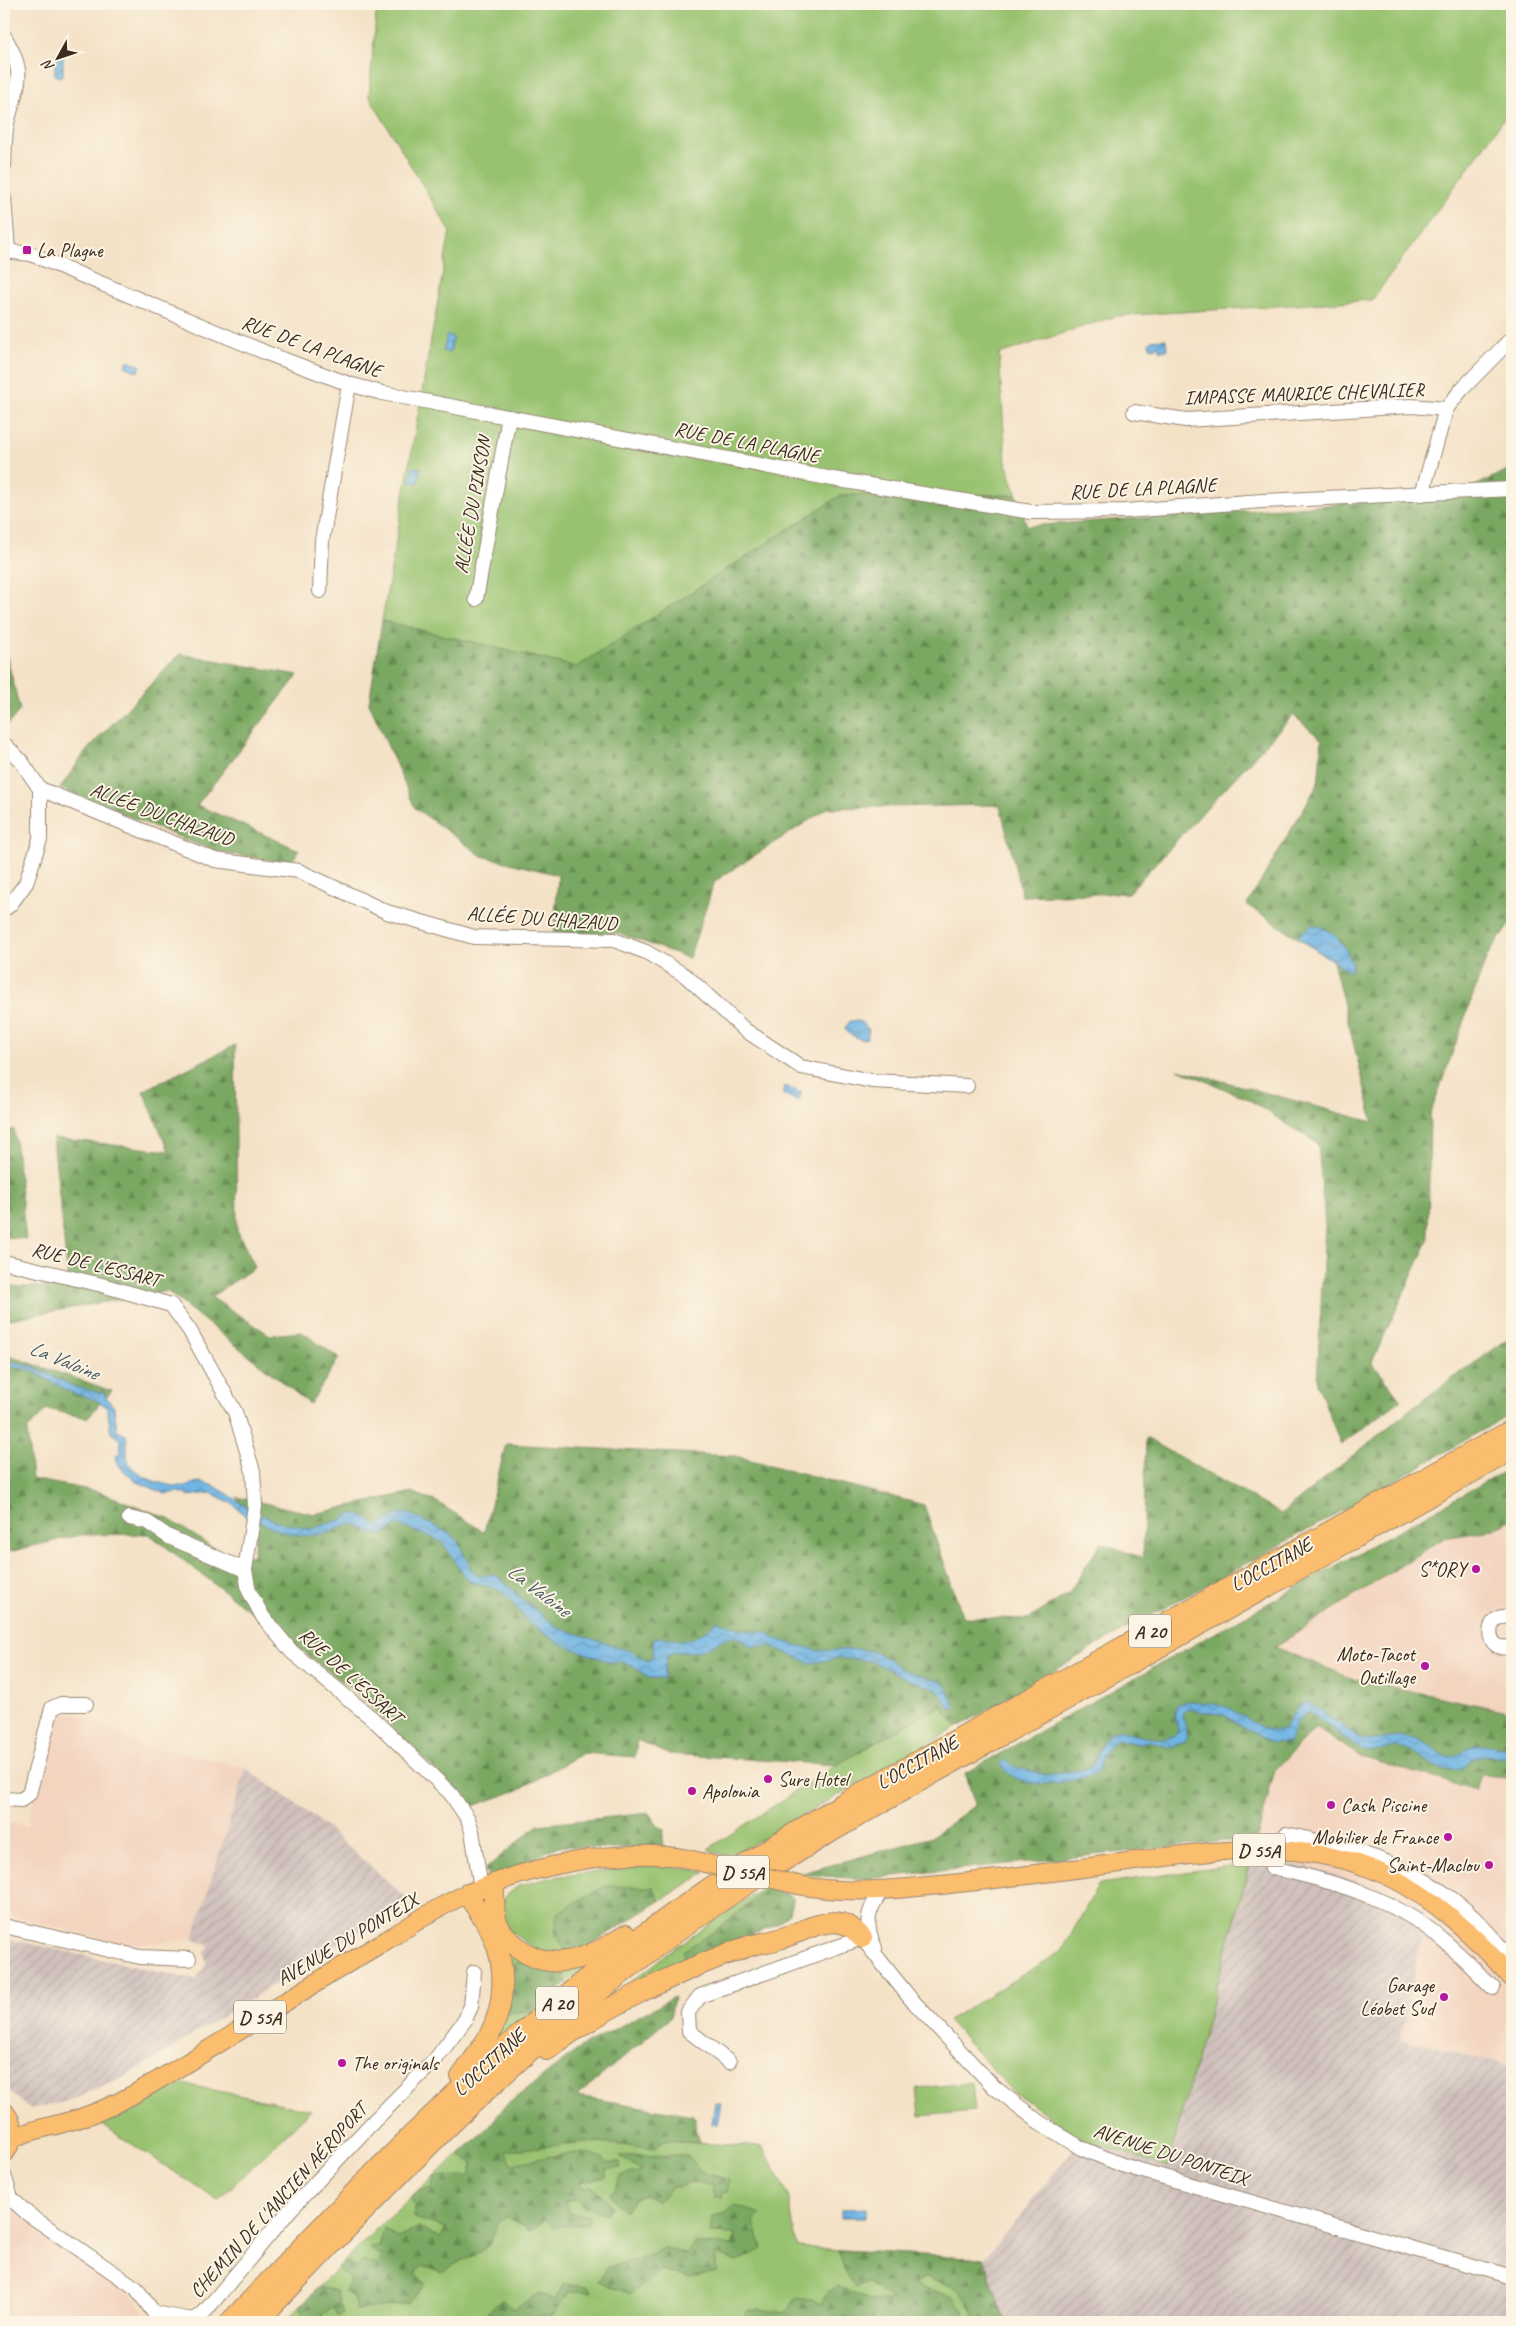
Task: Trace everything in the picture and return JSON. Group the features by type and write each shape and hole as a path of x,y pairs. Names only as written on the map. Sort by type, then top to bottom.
{"highway":[{"name":"L'OCCITANE","path":"230,2322 444,2104 534,2022 676,1910 789,1835 857,1795 1512,1430"},
{"name":"L'OCCITANE","path":"257,2322 441,2132 531,2048 619,1975 700,1915 773,1866 878,1804 1512,1450"},
{"path":"480,1889 493,1905 499,1928 508,1940 528,1955 549,1962 572,1961 585,1957 600,1950 655,1916 676,1910"},
{"path":"444,2104 488,2036 497,2017 502,1991 502,1971 480,1889"},
{"path":"493,2084 511,2078 560,2040 595,2018 667,1980 750,1946 780,1939 827,1923 840,1923 852,1928 862,1938"}],"main road":[{"name":"D 55A","path":"881,1890 966,1882 1221,1850 1280,1839 1315,1853 1348,1861 1375,1871 1410,1888 1460,1925 1512,1978"},
{"name":"AVENUE DU PONTEIX","path":"8,2146 22,2134 83,2117 134,2094 360,1955 480,1889 561,1864 598,1858 651,1855 688,1860 813,1887 881,1890"},
{"name":"AVENUE DU PONTEIX","path":"6,2114 48,2126"},
{"path":"6,2114 12,2124 8,2146"}],"street":[{"path":"4,36 15,56 20,78 7,126 4,166"},
{"path":"4,198 6,251"},
{"name":"RUE DE LA PLAGNE","path":"6,251 31,254 269,354 349,384 382,393 833,479 1031,512 1125,511 1512,489"},
{"path":"1422,494 1446,409 1462,389 1512,338"},
{"path":"320,591 322,542 349,384"},
{"name":"IMPASSE MAURICE CHEVALIER","path":"1134,412 1186,420 1410,406 1446,409"},
{"name":"ALLÉE DU PINSON","path":"476,599 509,417"},
{"path":"4,744 21,761 40,790 40,839 26,883 4,910"},
{"name":"ALLÉE DU CHAZAUD","path":"40,790 215,860 299,871 387,912 474,936 614,940 646,952 686,976 745,1030 801,1067 872,1081 967,1086"},
{"name":"RUE DE L'ESSART","path":"4,1262 102,1284 171,1305 190,1331 235,1412 253,1471 255,1506 245,1570 249,1591 263,1616 292,1652 374,1720 451,1794 468,1819 472,1832 480,1889"},
{"path":"128,1518 147,1522 169,1537 245,1570"},
{"path":"1512,1618 1502,1617 1496,1620 1490,1631 1490,1637 1498,1646 1504,1648 1512,1646"},
{"path":"4,1799 21,1800 28,1794 52,1708 61,1704 86,1704"},
{"path":"1493,1988 1443,1940 1411,1916 1350,1887 1268,1871 1280,1839 1342,1846 1406,1869 1456,1902 1512,1960"},
{"path":"881,1890 871,1908 867,1921 870,1935 883,1964"},
{"path":"4,1926 140,1957 188,1959"},
{"path":"730,2062 690,2031 688,2012 700,1996 862,1938"},
{"name":"AVENUE DU PONTEIX","path":"862,1938 910,1998 994,2088 1039,2122 1081,2148 1122,2165 1512,2278"},
{"name":"CHEMIN DE L'ANCIEN AÉROPORT","path":"4,2176 8,2197 136,2288 153,2318 193,2320 202,2315 290,2210 371,2124 435,2060 465,2020 471,2006 474,1972"}],"shaded area":[{"path":"1512,1519 1512,1712 1354,1679 1275,1647 1444,1538 1493,1530"},
{"path":"54,1713 80,1714 145,1747 190,1754 246,1768 193,1939 129,1945 4,1914 4,1821 27,1826"},
{"path":"1316,1727 1361,1757 1475,1790 1480,1775 1512,1777 1512,2066 1400,2039 1425,1919 1406,1904 1364,1885 1310,1867 1250,1863 1275,1770"},
{"path":"246,1768 314,1817 409,1900 127,2076 69,2101 31,2109 4,2088 4,1938 196,1980 206,1964 204,1952 210,1946 193,1939"},
{"path":"1250,1863 1310,1867 1364,1885 1406,1904 1426,1919 1400,2039 1512,2066 1512,2322 1005,2322 984,2259 1082,2139 1167,2167"},
{"path":"4,2199 136,2300 143,2310 144,2322 4,2322"}],"green space":[{"path":"377,4 1512,4 1512,108 1372,300 1116,316 999,354 1006,463 1017,495 841,495 577,667 382,621 450,231 369,96"},
{"path":"1512,468 1512,921 1487,956 1430,1115 1428,1241 1372,1362 1401,1400 1341,1445 1317,1383 1325,1225 1318,1144 1248,1099 1178,1069 1373,1122 1333,961 1247,905 1318,784 1322,740 1293,715 1128,893 1022,896 1000,805 828,808 715,881 689,958 618,933 554,933 558,875 482,856 415,808 369,703 382,621 577,667 841,495 1017,495 1027,526 1454,496"},
{"path":"4,645 20,710 6,727 4,724"},
{"path":"180,654 298,675 197,805 299,850 291,863 216,852 60,788 86,751"},
{"path":"235,1045 237,1230 255,1267 211,1297 270,1335 302,1332 339,1358 310,1404 167,1291 4,1320 4,1286 69,1288 53,1138 169,1151 143,1091"},
{"path":"14,1129 26,1239 4,1237 4,1132"},
{"path":"1512,1336 1512,1413 1357,1503 1115,1635 958,1727 940,1706 836,1765 668,1754 637,1740 635,1757 583,1753 518,1790 473,1806 352,1689 149,1534 79,1535 4,1553 4,1354 112,1391 87,1418 47,1409 27,1430 32,1479 100,1492 167,1518 232,1560 253,1555 256,1533 237,1497 314,1514 412,1492 437,1502 484,1532 506,1444 735,1456 924,1505 963,1617 1029,1619 1068,1594 1101,1543 1143,1558 1146,1438 1281,1514 1413,1407"},
{"path":"1512,1467 1512,1519 1493,1530 1444,1538 1275,1647 1354,1679 1512,1712 1512,1777 1481,1775 1476,1790 1361,1757 1316,1727 1275,1770 1257,1838 863,1879 799,1874 932,1837 975,1805 965,1773"},
{"path":"941,1706 958,1727 732,1856 708,1849 836,1765"},
{"path":"649,1813 658,1826 664,1829 662,1846 613,1849 558,1846 490,1880 484,1870 538,1825"},
{"path":"1250,1863 1167,2167 1082,2139 1010,2089 948,2020 1062,1951 1099,1884"},
{"path":"663,1864 706,1872 660,1901 653,1887 568,1953 545,1956 502,1926 504,1898 518,1886 553,1877"},
{"path":"605,1886 653,1887 660,1901 582,1950 568,1953 555,1935 557,1913"},
{"path":"765,1887 792,1896 791,1909 777,1924 685,1960 583,2019 682,1943"},
{"path":"769,1887 786,1895 791,1901 789,1913 777,1924 685,1960 683,1951 715,1931"},
{"path":"500,1940 524,1961 595,1959 484,2052"},
{"path":"524,1961 562,1968 567,1983 534,2011 505,2013 507,1966"},
{"path":"674,1997 670,2018 577,2096 693,2115 700,2143 663,2141 655,2148 584,2142 506,2151 512,2164 576,2153 599,2156 607,2162 620,2162 621,2168 606,2169 606,2177 580,2182 584,2189 591,2185 613,2207 606,2213 583,2205 577,2198 564,2203 570,2213 589,2216 589,2223 554,2227 545,2219 530,2231 508,2217 498,2221 490,2243 475,2255 443,2272 422,2265 416,2273 426,2285 406,2304 356,2310 353,2297 344,2291 351,2281 338,2267 344,2261 356,2266 363,2260 377,2265 382,2257 369,2248 379,2247 384,2228 398,2238 419,2227 440,2238 446,2228 414,2218 415,2207 411,2198 418,2191 432,2188 434,2177 469,2176 473,2163 458,2155 486,2130 505,2106 580,2048"},
{"path":"972,2083 975,2111 920,2116 917,2088"},
{"path":"184,2084 311,2110 218,2200 101,2124"},
{"path":"486,2130 763,2147 788,2194 797,2247 984,2259 1005,2322 284,2322 376,2229"},
{"path":"686,2155 704,2173 729,2180 728,2191 723,2192 722,2198 714,2196 711,2185 692,2182 680,2187 672,2187 658,2202 645,2195 635,2198 625,2212 609,2194 615,2189 620,2176 642,2171 620,2156"},
{"path":"734,2205 761,2214 754,2221 762,2249 737,2262 716,2254 716,2272 691,2278 661,2271 631,2294 598,2282 608,2267 647,2257 663,2248 686,2254 695,2243 733,2245 735,2234 710,2233 712,2217 724,2215"},
{"path":"839,2250 984,2259 1005,2322 978,2322 959,2289 926,2277 914,2284 952,2297 965,2313 957,2319 962,2322 784,2322 782,2318 782,2322 743,2322 747,2311 759,2309 786,2313 796,2298 813,2300 821,2304 826,2293 838,2286 869,2300 892,2301 869,2283 855,2287 844,2270"},
{"path":"563,2284 588,2287 592,2292 571,2291 553,2315 536,2317 548,2322 476,2322 502,2300 514,2309 539,2293 555,2300"},
{"path":"319,2287 336,2291 343,2313 338,2317 333,2308 321,2315 326,2322 294,2322 303,2316 301,2306"}],"water":[{"path":"63,56 63,75 58,77 55,75 54,57"},
{"path":"447,335 453,337 450,353 443,351"},
{"path":"1166,339 1167,350 1160,351 1160,347 1151,348 1149,344 1151,340"},
{"path":"128,360 141,366 138,372 125,366"},
{"path":"413,467 421,468 418,483 410,482"},
{"path":"1314,925 1328,930 1339,939 1350,958 1352,965 1350,972 1301,940 1298,936"},
{"path":"850,1021 861,1022 869,1030 867,1038 862,1040 847,1033 845,1028"},
{"path":"785,1086 802,1093 798,1101 782,1094"},
{"path":"4,1360 32,1366 75,1387 103,1393 114,1407 117,1430 126,1434 128,1461 137,1472 153,1481 171,1485 185,1486 200,1482 214,1486 251,1509 249,1520 233,1504 211,1493 188,1496 179,1492 166,1494 135,1481 121,1468 116,1460 116,1456 121,1451 120,1440 111,1433 107,1407 96,1400 70,1392 32,1371 4,1365"},
{"path":"408,1513 452,1535 475,1574 479,1576 492,1574 497,1576 517,1595 557,1627 632,1652 648,1661 653,1657 653,1642 656,1638 663,1637 679,1640 692,1638 718,1621 745,1630 767,1632 776,1639 819,1651 857,1649 876,1652 908,1672 940,1681 945,1685 956,1708 950,1709 937,1689 909,1680 872,1661 841,1658 810,1663 770,1646 750,1647 737,1637 724,1639 697,1651 669,1654 666,1658 664,1678 649,1678 632,1665 617,1661 612,1663 561,1644 529,1623 508,1597 497,1589 468,1581 443,1543 436,1539 398,1525 381,1535 374,1535 352,1524 317,1535 290,1534 256,1519 260,1514 282,1523 311,1529 343,1519 347,1515 363,1515 378,1526 398,1514"},
{"path":"1188,1701 1210,1703 1225,1707 1264,1728 1276,1731 1285,1727 1298,1707 1303,1703 1309,1702 1360,1738 1377,1740 1403,1736 1418,1740 1448,1758 1455,1757 1470,1747 1477,1745 1512,1749 1512,1757 1479,1757 1468,1762 1463,1768 1446,1770 1403,1748 1365,1751 1310,1713 1298,1721 1289,1743 1273,1742 1261,1737 1224,1715 1187,1709 1182,1713 1188,1736 1184,1742 1172,1747 1150,1741 1137,1744 1116,1739 1103,1754 1098,1772 1075,1780 1046,1784 1033,1783 1020,1780 1009,1774 1001,1764 1005,1760 1015,1767 1046,1775 1087,1769 1093,1764 1103,1741 1112,1732 1120,1730 1153,1738 1174,1737 1178,1733 1175,1715 1177,1704"},
{"path":"715,2103 721,2104 717,2125 712,2124"},
{"path":"866,2208 866,2218 841,2218 841,2209"}],"waterway":[{"path":"1413,4 1416,9"}],"place":[{"name":"La Plagne","path":"27,250"},
{"name":"S*ORY","path":"1476,1569"},
{"name":"Moto-Tacot Outillage","path":"1425,1666"},
{"name":"Sure Hotel","path":"768,1779"},
{"name":"Apolonia","path":"692,1791"},
{"name":"Cash Piscine","path":"1331,1805"},
{"name":"Mobilier de France","path":"1448,1837"},
{"name":"Saint-Maclou","path":"1489,1865"},
{"name":"Garage Léobet Sud","path":"1444,1997"},
{"name":"The originals","path":"342,2063"}],"water label":[{"name":"La Valoine","path":"64,1360"},
{"name":"La Valoine","path":"539,1590"}]}
